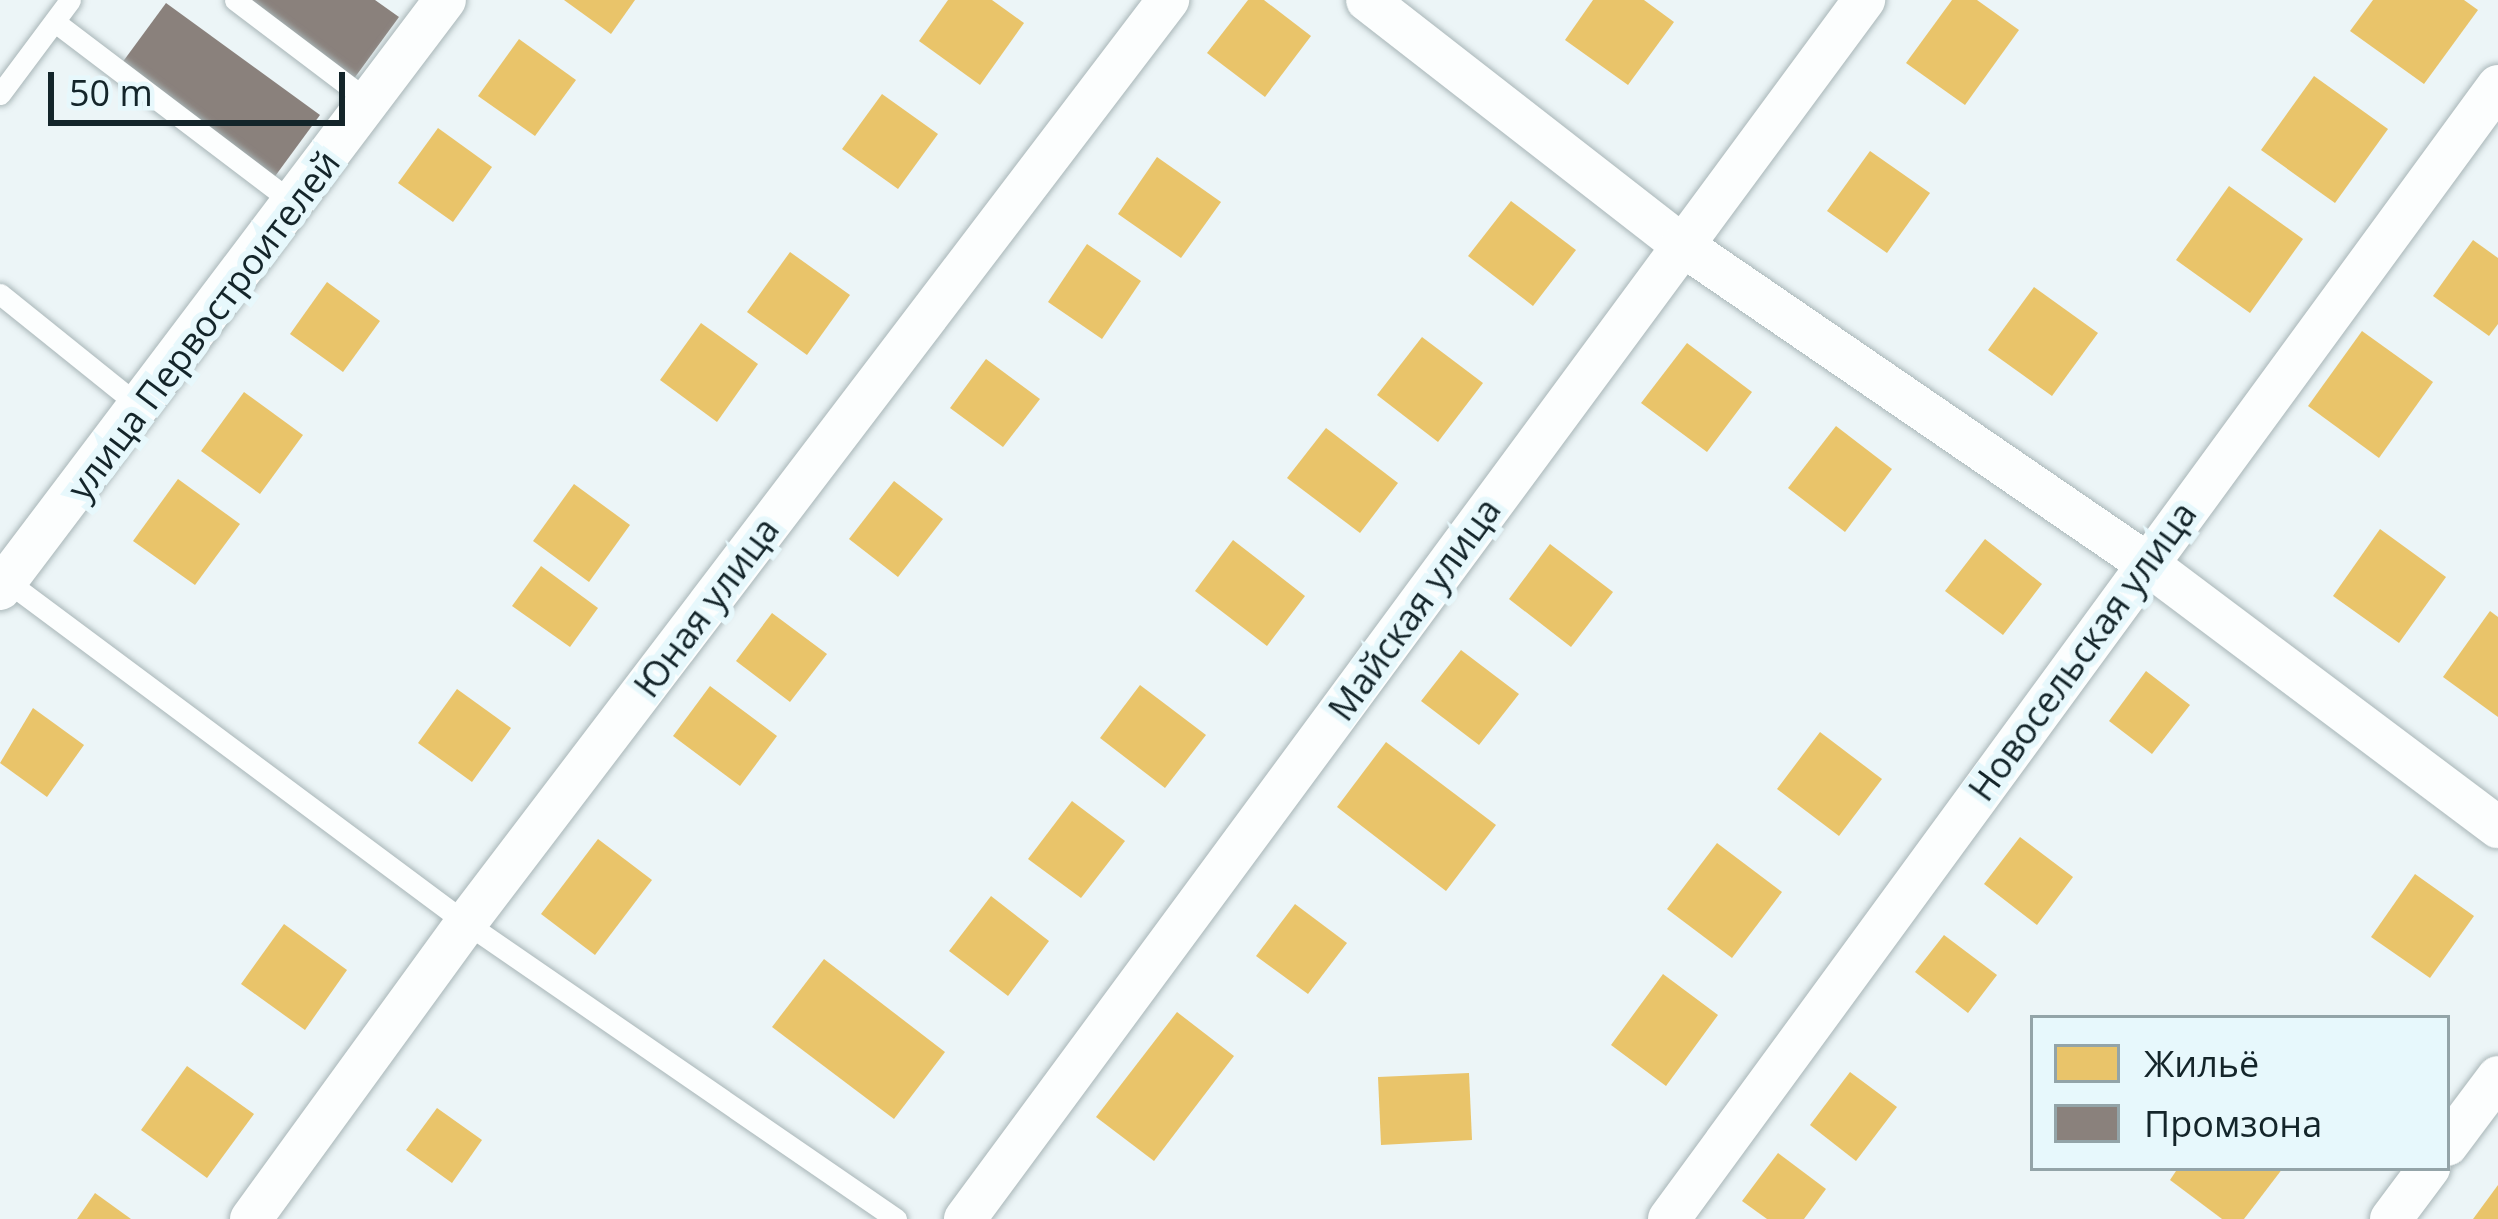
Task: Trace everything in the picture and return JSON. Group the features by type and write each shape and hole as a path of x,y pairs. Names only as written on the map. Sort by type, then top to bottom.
{"street":[{"name":"Юная улица","path":"251,1219 466,923 1168,0"},
{"path":"1367,0 1682,245 2146,562 2498,827"},
{"name":"Майская улица","path":"965,1219 1864,0"},
{"name":"улица Первостроителей","path":"2,582 143,409 444,1"},
{"name":"Новосельская улица","path":"1669,1219 2498,86"},
{"path":"2450,1140 2498,1077"},
{"path":"2391,1219 2427,1171"}],"lane":[{"path":"0,94 70,0"},
{"path":"235,0 370,103"},
{"path":"55,22 295,204"},
{"path":"0,294 143,409"},
{"path":"2,582 466,923 896,1219"}],"building: Жильё":[{"path":"564,0 635,0 611,34"},
{"path":"948,0 992,0 1024,23 980,85 919,41"},
{"path":"1248,0 1264,0 1311,36 1265,97 1207,53"},
{"path":"1593,0 1644,0 1674,22 1628,85 1565,40"},
{"path":"1952,0 1977,0 2019,30 1965,105 1906,63"},
{"path":"2373,0 2464,0 2478,10 2424,84 2350,31"},
{"path":"519,39 576,80 535,136 478,96"},
{"path":"2314,76 2388,129 2335,203 2261,150"},
{"path":"882,94 938,134 898,189 842,149"},
{"path":"438,128 492,167 453,222 398,183"},
{"path":"1870,151 1930,193 1887,253 1827,211"},
{"path":"1157,157 1221,202 1181,258 1118,214"},
{"path":"2229,186 2303,239 2250,313 2176,260"},
{"path":"1511,201 1576,250 1533,306 1468,256"},
{"path":"2473,240 2498,258 2498,324 2489,336 2433,296"},
{"path":"1087,244 1141,281 1102,339 1048,302"},
{"path":"790,252 850,295 807,355 747,312"},
{"path":"327,282 380,321 343,372 290,334"},
{"path":"2034,287 2098,333 2052,396 1988,350"},
{"path":"701,323 758,364 717,422 660,380"},
{"path":"2362,331 2433,382 2379,458 2308,406"},
{"path":"1422,337 1483,383 1438,442 1377,395"},
{"path":"1687,343 1752,392 1707,452 1641,403"},
{"path":"986,359 1040,399 1003,447 950,408"},
{"path":"244,392 303,435 260,494 201,451"},
{"path":"1836,426 1892,469 1845,532 1788,488"},
{"path":"1326,428 1398,483 1360,533 1287,478"},
{"path":"178,479 240,524 195,585 133,541"},
{"path":"894,481 943,519 898,577 849,539"},
{"path":"574,484 630,525 589,582 533,541"},
{"path":"2380,529 2446,577 2399,643 2333,596"},
{"path":"1985,539 2042,584 2003,635 1945,591"},
{"path":"1233,540 1305,596 1267,646 1195,591"},
{"path":"1550,544 1613,592 1571,647 1509,599"},
{"path":"541,566 598,608 570,647 512,606"},
{"path":"2490,611 2498,617 2498,717 2443,677"},
{"path":"772,613 827,654 790,702 736,661"},
{"path":"1461,650 1519,694 1479,745 1421,701"},
{"path":"2146,671 2190,705 2152,754 2109,721"},
{"path":"1140,685 1206,735 1165,788 1100,738"},
{"path":"710,686 777,736 740,786 673,736"},
{"path":"457,689 511,728 472,782 418,743"},
{"path":"33,708 84,745 47,797 0,763"},
{"path":"1820,732 1882,779 1839,836 1777,789"},
{"path":"1386,742 1496,825 1446,891 1337,807"},
{"path":"1072,801 1125,841 1081,898 1028,859"},
{"path":"2020,837 2073,877 2037,925 1984,884"},
{"path":"598,839 652,880 595,955 541,914"},
{"path":"1717,843 1782,892 1732,958 1667,909"},
{"path":"2415,874 2474,916 2430,978 2371,937"},
{"path":"991,896 1049,941 1008,996 949,951"},
{"path":"1295,904 1347,943 1308,994 1256,956"},
{"path":"284,924 347,970 305,1030 241,984"},
{"path":"1944,935 1997,975 1968,1013 1915,972"},
{"path":"824,959 945,1052 894,1119 772,1027"},
{"path":"1663,974 1718,1015 1666,1086 1611,1045"},
{"path":"1177,1012 1234,1056 1154,1161 1096,1117"},
{"path":"187,1066 254,1114 207,1178 141,1130"},
{"path":"1850,1072 1897,1107 1856,1161 1810,1125"},
{"path":"1469,1073 1472,1140 1381,1145 1378,1077"},
{"path":"437,1108 482,1140 452,1183 406,1150"},
{"path":"1778,1153 1826,1189 1804,1219 1767,1219 1742,1201"},
{"path":"2176,1171 2281,1171 2244,1219 2222,1219 2170,1180"},
{"path":"2498,1185 2498,1219 2473,1219"},
{"path":"95,1193 131,1219 77,1219"}],"building: Промзона":[{"path":"243,0 375,0 399,17 353,80"},
{"path":"166,3 320,115 273,179 119,67"}]}
